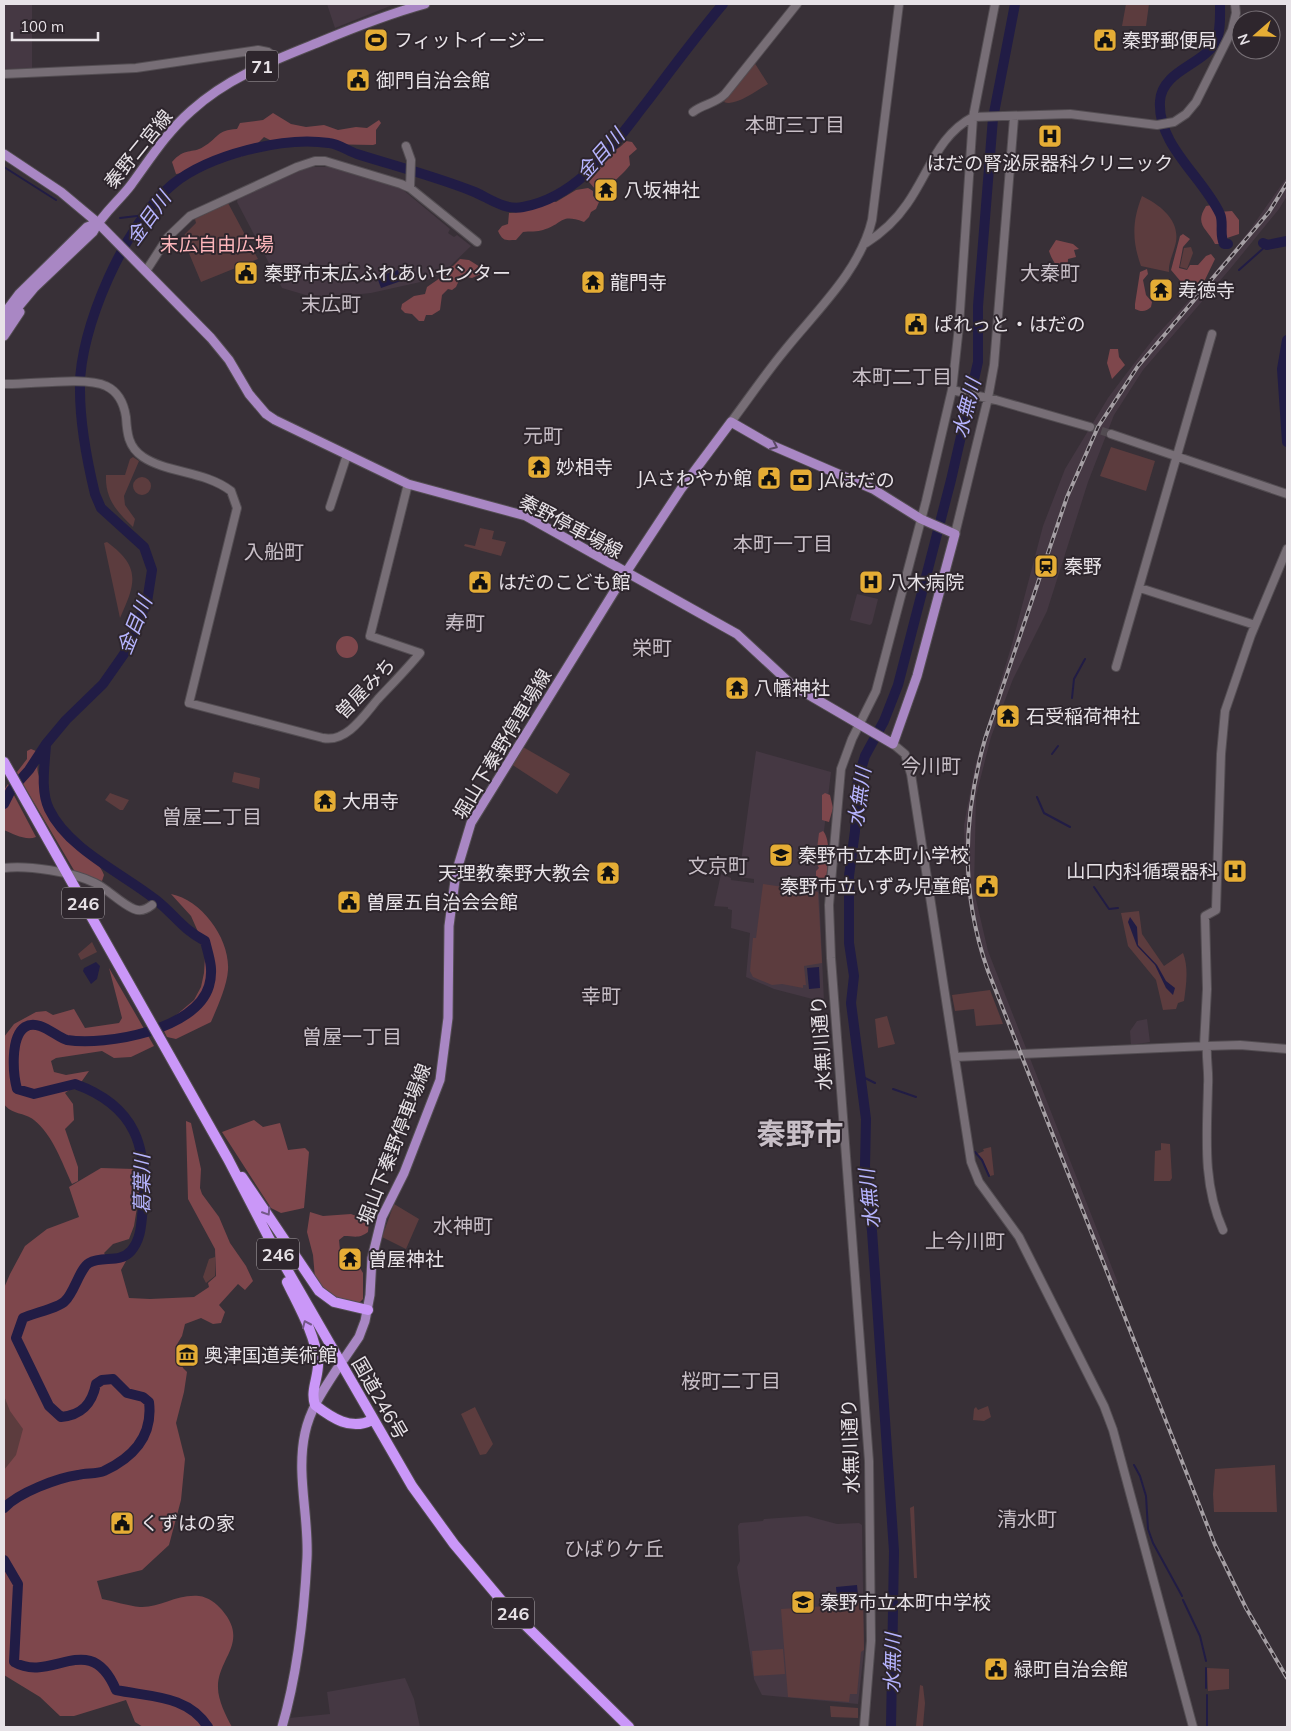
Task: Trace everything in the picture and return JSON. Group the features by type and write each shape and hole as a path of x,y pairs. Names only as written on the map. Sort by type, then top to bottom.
{"highway":[{"name":"246","path":"4,762 67,874"},
{"name":"国道246号","path":"67,874 160,1043 228,1159 270,1240 372,1420 412,1486 469,1562 514,1614 629,1727"},
{"path":"228,1159 252,1190 320,1291 334,1302 368,1310"},
{"path":"270,1240 316,1348 318,1364 312,1396 315,1405 350,1425 360,1426 372,1420"}],"main road":[{"name":"秦野二宮線","path":"98,223 131,186 168,134 190,112 238,78 278,59 381,17 424,4"},
{"name":"秦野停車場線","path":"4,154 61,192 98,223 221,350 249,394 266,414 280,424 408,484 526,516 625,574 737,634 792,685 891,742"},
{"name":"71","path":"5,319 34,288 93,232 98,223"},
{"name":"71","path":"5,319 19,294 87,227 98,223"},
{"name":"71","path":"4,336 25,305 57,273 62,262"},
{"path":"731,422 771,445 873,489 923,520 953,533 917,676 891,742"},
{"name":"堀山下秦野停車場線","path":"344,1359 359,1337 368,1310 372,1258 378,1230 413,1151 440,1080 448,1018 449,926 456,873 471,823 625,574 681,490 731,422"},
{"path":"282,1727 298,1664 307,1558 303,1452 305,1433 315,1405 337,1369"}],"street":[{"path":"693,112 700,107 719,100 797,4"},
{"path":"731,422 781,354 840,282 866,242 872,220 899,4"},
{"name":"水無川通り","path":"864,1727 871,1641 869,1461 829,905 841,769 852,739 862,725 876,691 923,520 954,391 975,117 995,4"},
{"path":"866,242 882,233 907,204 950,133 961,123 975,117 1012,118 1070,114 1157,125 1168,123 1186,114 1196,102 1232,30 1236,13 1235,4"},
{"path":"4,74 136,68 258,50 266,51 278,59"},
{"path":"953,533 995,348 1012,118"},
{"path":"406,146 411,158 410,187"},
{"path":"146,271 168,237 190,216 308,163 326,161 338,163 410,187 477,242"},
{"path":"1116,666 1178,457 1212,334"},
{"path":"4,379 22,383"},
{"name":"曽屋みち","path":"22,383 68,382 105,385 118,395 125,414 128,436 136,452 154,462 219,484 234,494 236,508 188,703 329,740 359,722 420,653 370,636 408,484"},
{"path":"4,384 22,383"},
{"path":"954,391 985,397 1090,427"},
{"path":"1111,434 1287,494"},
{"path":"330,507 347,455"},
{"path":"1223,1230 1211,1194 1206,1164 1209,1077 1205,1046 1207,989 1205,916 1216,910 1222,734 1227,700 1255,625 1287,549"},
{"path":"1140,588 1255,625"},
{"path":"891,742 905,754 911,774 974,1169 983,1188 1019,1236 1104,1406 1113,1430 1193,1727"},
{"path":"4,868 15,866 67,874 95,883 134,909 148,909 152,905"},
{"path":"955,1057 1205,1046 1287,1049"}],"shaded area":[{"path":"4,4 32,4 32,68 4,69"},
{"path":"327,4 395,4 335,28"},
{"path":"273,113 291,124 306,127 324,125 338,130 356,127 367,128 379,120 381,123 376,130 376,144 373,145 320,144 310,139 304,139 300,144 292,140 282,146 264,137 247,154 240,157 232,154 220,154 208,164 202,162 189,172 176,174 172,162 181,154 203,147 221,133 237,129 240,123 263,120"},
{"path":"626,141 632,142 637,149 629,156 630,165 610,184 596,190 589,182 595,171 609,153"},
{"path":"313,167 333,167 402,189 450,229 448,233 454,237 457,235 471,246 443,273 425,281 371,293 342,296 309,296 282,288 237,202 238,198"},
{"path":"1287,177 1287,196 1279,209 1143,370 1114,415 1088,482 1047,611 1013,679 991,737 976,796 974,891 988,951 1118,1283 1111,1287 980,955 966,891 964,825 975,766 1012,644 1043,526 1065,469 1108,398 1126,374 1154,338 1208,280 1249,231"},
{"path":"588,188 593,191 593,196 599,202 596,209 591,212 584,222 570,219 562,220 550,228 523,232 516,240 505,240 498,231 502,226 508,224 509,213 515,213 544,202 556,202 576,190"},
{"path":"1212,205 1218,212 1232,211 1239,220 1239,234 1227,238 1220,244 1215,244 1201,222 1206,206"},
{"path":"1183,234 1190,239 1183,247 1179,268 1187,270 1190,265 1198,265 1206,256 1211,254 1215,259 1202,286 1197,289 1192,283 1182,283 1171,270 1180,236"},
{"path":"1056,240 1073,244 1079,249 1074,250 1076,257 1068,259 1067,276 1063,276 1049,251"},
{"path":"460,259 469,260 485,270 485,272 472,278 461,276 456,287 452,290 448,289 442,295 440,310 432,315 426,315 424,321 419,321 412,314 405,313 401,309 402,304 414,296 425,294 427,287 440,278 442,270 453,266"},
{"path":"1147,269 1148,274 1143,280 1146,295 1152,302 1149,309 1141,311 1135,309 1135,304 1140,272"},
{"path":"398,270 401,281 381,288 377,277"},
{"path":"1110,349 1118,349 1119,357 1125,365 1112,379 1107,363"},
{"path":"857,594 878,599 870,625 850,620"},
{"path":"347,636 355,639 358,647 355,655 347,658 339,655 336,647 339,639"},
{"path":"31,749 36,751 37,754 38,770 46,810 59,831 101,868 104,875 102,881 75,872 19,777 17,772 27,759 27,751"},
{"name":"秦野市立本町小学校","path":"756,751 831,772 817,890 819,891 824,1002 774,989 746,977 750,933 731,928 732,910 728,909 728,907 714,906 721,874 731,878 731,880 754,883 754,879 739,877"},
{"path":"8,784 36,837 24,838 4,830 4,790"},
{"path":"825,793 830,795 833,808 829,822 822,820 822,795"},
{"path":"823,831 827,841 828,862 826,881 820,887 816,885 816,871 819,868 815,861 819,854 817,849 819,833"},
{"path":"171,894 193,904 212,923 224,946 228,970 224,990 211,1022 176,1039 167,1037 162,1027 194,1000 201,987 205,957 199,934 191,916"},
{"path":"1130,917 1137,927 1138,945 1157,965 1166,981 1175,988 1173,995 1166,988 1155,965 1137,946 1128,922"},
{"path":"96,962 100,966 97,979 91,984 83,971 84,968"},
{"path":"819,967 820,988 809,989 807,968"},
{"path":"109,968 154,1046 131,1057 114,1058 102,1051 56,1058 51,1061 54,1072 66,1075 89,1071 82,1081 65,1093 73,1104 74,1120 65,1129 78,1167 78,1181 72,1184 47,1133 30,1117 7,1108 4,1104 4,1037 14,1024 36,1012 46,1011 53,1015 74,1009 85,1028 119,1023 122,1018"},
{"path":"1147,1019 1150,1042 1131,1045 1130,1031 1137,1021"},
{"path":"254,1120 263,1127 280,1123 288,1150 305,1148 309,1152 304,1208 281,1213 271,1208 222,1132"},
{"path":"186,1121 191,1123 201,1169 200,1188 202,1194 219,1217 230,1243 246,1266 253,1281 245,1290 238,1284 219,1305 225,1312 221,1323 213,1324 201,1318 185,1324 182,1336 176,1346 183,1368 187,1372 176,1423 185,1459 181,1500 169,1545 142,1570 97,1581 102,1599 131,1606 147,1607 183,1597 199,1596 209,1599 220,1607 230,1622 233,1641 219,1677 218,1693 232,1727 143,1727 135,1722 126,1700 74,1716 60,1716 40,1697 4,1675 4,1470 16,1455 23,1429 10,1411 4,1396 4,1288 25,1246 47,1229 79,1217 69,1187 101,1168 134,1169 140,1189 134,1226 129,1239 113,1244 104,1253 110,1262 126,1261 121,1270 129,1298 194,1297 209,1287 208,1283 216,1276 215,1249 188,1199"},
{"path":"310,1212 323,1216 351,1214 369,1221 368,1232 362,1236 344,1236 339,1240 341,1261 344,1266 360,1268 363,1273 363,1299 358,1304 348,1304 322,1290 315,1278 313,1255 307,1232"},
{"name":"秦野市立本町中学校","path":"807,1516 837,1524 859,1523 862,1525 864,1651 858,1704 762,1695 754,1679 737,1567 740,1561 738,1526 740,1523 763,1521 764,1519"},
{"path":"857,1585 858,1596 837,1598 836,1587"},
{"path":"405,1678 414,1699 420,1727 287,1727 289,1718 330,1714 327,1692"}],"green space":[{"path":"1126,4 1149,4 1146,26 1122,26"},
{"path":"754,62 768,84 740,100 729,103 724,102"},
{"path":"1142,196 1163,210 1169,216 1176,229 1175,246 1169,272 1141,266 1134,231 1136,214"},
{"name":"末広自由広場","path":"228,203 258,259 201,282 183,239 185,234 196,223 195,219"},
{"path":"1191,247 1193,253 1187,269 1180,267 1184,248"},
{"path":"1111,447 1155,461 1146,491 1100,476"},
{"path":"133,457 139,461 124,496 125,505 135,519 133,527 113,504 106,484 106,475 125,475 130,459"},
{"path":"142,477 148,480 151,486 148,492 142,495 136,492 133,486 136,480"},
{"path":"480,528 494,531 492,539 506,542 501,556 464,546 465,544 475,546"},
{"path":"107,542 126,560 132,576 130,595 120,618 104,543"},
{"path":"523,747 570,774 557,794 511,764"},
{"path":"234,772 260,778 259,789 232,782"},
{"path":"110,793 129,800 123,810 105,800"},
{"path":"763,884 818,892 822,963 804,966 806,985 803,985 803,988 782,984 772,985 753,977 750,971 753,938 756,938"},
{"path":"1139,911 1142,934 1164,966 1183,953 1186,989 1184,1001 1178,1003 1176,1009 1163,1010 1156,980 1128,946 1121,913"},
{"path":"92,942 97,952 81,960 78,954"},
{"path":"990,990 1003,1024 976,1026 974,1009 955,1011 952,995"},
{"path":"887,1016 895,1044 878,1048 875,1019"},
{"path":"1161,1143 1170,1144 1172,1178 1170,1181 1154,1181 1155,1151 1161,1150"},
{"path":"991,1147 994,1175 990,1176 983,1161 977,1154 984,1151 983,1149"},
{"path":"394,1204 419,1219 406,1249 382,1237"},
{"path":"215,1257 215,1276 206,1283 203,1277 209,1259"},
{"path":"4,1398 34,1427 4,1478"},
{"path":"988,1406 991,1417 984,1421 973,1420 976,1407 978,1410"},
{"path":"475,1407 493,1444 486,1454 480,1455 461,1414"},
{"path":"1275,1465 1277,1512 1214,1512 1215,1469"},
{"path":"914,1506 917,1578 914,1578 910,1508"},
{"path":"863,1599 864,1650 861,1652 857,1694 850,1694 849,1702 788,1697 781,1609 828,1606 828,1602"},
{"path":"783,1649 785,1674 754,1676 752,1651"},
{"path":"1207,1668 1229,1669 1229,1689 1208,1691"},
{"path":"920,1685 923,1686 925,1703 923,1726 916,1726"},
{"path":"830,1706 858,1708 858,1718 831,1717"}],"waterway":[{"name":"金目川","path":"4,804 11,790 29,770 46,744 66,720 103,684 124,654 147,602 152,570 144,547 101,508 95,494 84,442 80,390 81,365 96,308 122,250 155,201 173,184 206,164 247,150 290,142 329,143 336,145 357,154 458,186 509,207 523,207 543,201 578,181 607,152 723,4"},
{"name":"水無川","path":"891,1727 894,1551 872,1231 865,1166 866,1119 851,1003 854,976 849,943 849,876 855,831 858,779 865,756 884,721 898,685 951,480 978,362 978,306 993,118 1015,4"},
{"path":"1220,4 1219,28 1216,41 1202,56 1168,82 1162,91 1160,101 1161,117 1166,132 1182,160 1203,187 1220,214 1224,244 1228,244"},
{"path":"4,167 56,200"},
{"path":"120,218 145,215"},
{"path":"1263,243 1267,245 1287,241"},
{"path":"1239,270 1267,245"},
{"path":"1287,340 1282,369 1287,442"},
{"path":"1072,698 1074,679 1085,659"},
{"name":"葛葉川","path":"4,1508 10,1502 49,1483 81,1474 101,1472 115,1465 139,1444 148,1425 149,1414 149,1402 143,1397 127,1393 113,1379 102,1380 96,1384 89,1403 80,1411 61,1417 49,1406 16,1338 23,1318 62,1304 65,1301 89,1263 121,1257 131,1251 135,1246 140,1230 144,1185 140,1148 134,1131 125,1117 112,1104 96,1093 75,1084 34,1094 17,1089 14,1074 14,1056 17,1039 20,1032 30,1025 48,1029 67,1040 104,1040 148,1032 169,1024 187,1014 201,1001 209,986 211,974 205,941 184,926 156,900 82,848 58,823 46,802 44,777 46,744"},
{"path":"1052,754 1058,746"},
{"path":"1037,797 1044,813 1070,827"},
{"path":"1094,887 1109,909 1118,908"},
{"path":"859,1075 875,1083"},
{"path":"893,1089 916,1097"},
{"path":"975,1152 982,1160 989,1176"},
{"path":"1134,1465 1140,1476 1146,1496 1148,1529 1153,1543 1182,1596"},
{"name":"葛葉川","path":"4,1560 18,1584 14,1662 28,1667 42,1667 82,1660 94,1663 106,1672 116,1690 155,1696 179,1703 200,1717 208,1727"},
{"path":"1183,1600 1200,1636 1206,1661"},
{"path":"1206,1668 1206,1688"},
{"path":"1207,1695 1207,1727"}],"tunnel":[{"path":"1090,427 1111,434"}],"railway":[{"path":"1287,183 1269,212 1138,366 1098,427 1067,497 985,739 972,797 968,855 973,913 988,971 1215,1545 1246,1608 1287,1678"}],"place":[{"name":"フィットイージー","path":"376,40"},
{"name":"秦野郵便局","path":"1105,40"},
{"name":"御門自治会館","path":"358,80"},
{"name":"はだの腎泌尿器科クリニック","path":"1050,136"},
{"name":"八坂神社","path":"606,190"},
{"name":"秦野市末広ふれあいセンター","path":"246,273"},
{"name":"龍門寺","path":"593,282"},
{"name":"寿徳寺","path":"1161,290"},
{"name":"ぱれっと・はだの","path":"916,324"},
{"name":"妙相寺","path":"539,467"},
{"name":"JAさわやか館","path":"769,478"},
{"name":"JAはだの","path":"801,480"},
{"name":"秦野","path":"1046,566"},
{"name":"はだのこども館","path":"480,582"},
{"name":"八木病院","path":"871,582"},
{"name":"八幡神社","path":"737,688"},
{"name":"石受稲荷神社","path":"1008,716"},
{"name":"大用寺","path":"325,801"},
{"name":"秦野市立本町小学校","path":"781,855"},
{"name":"山口内科循環器科","path":"1235,871"},
{"name":"天理教秦野大教会","path":"608,873"},
{"name":"秦野市立いずみ児童館","path":"987,886"},
{"name":"曽屋五自治会会館","path":"349,902"},
{"name":"曽屋神社","path":"350,1259"},
{"name":"奥津国道美術館","path":"187,1355"},
{"name":"くずはの家","path":"122,1523"},
{"name":"秦野市立本町中学校","path":"803,1602"},
{"name":"緑町自治会館","path":"996,1669"}],"district":[{"name":"本町三丁目","path":"795,124"},
{"name":"大秦町","path":"1050,272"},
{"name":"末広町","path":"331,303"},
{"name":"本町二丁目","path":"902,376"},
{"name":"元町","path":"543,435"},
{"name":"本町一丁目","path":"783,543"},
{"name":"入船町","path":"274,551"},
{"name":"寿町","path":"465,622"},
{"name":"栄町","path":"652,647"},
{"name":"今川町","path":"931,765"},
{"name":"曽屋二丁目","path":"212,816"},
{"name":"文京町","path":"718,865"},
{"name":"幸町","path":"601,995"},
{"name":"曽屋一丁目","path":"352,1036"},
{"name":"秦野市","path":"800,1133"},
{"name":"水神町","path":"463,1225"},
{"name":"上今川町","path":"965,1240"},
{"name":"桜町二丁目","path":"731,1380"},
{"name":"清水町","path":"1027,1518"},
{"name":"ひばりケ丘","path":"614,1548"}]}
